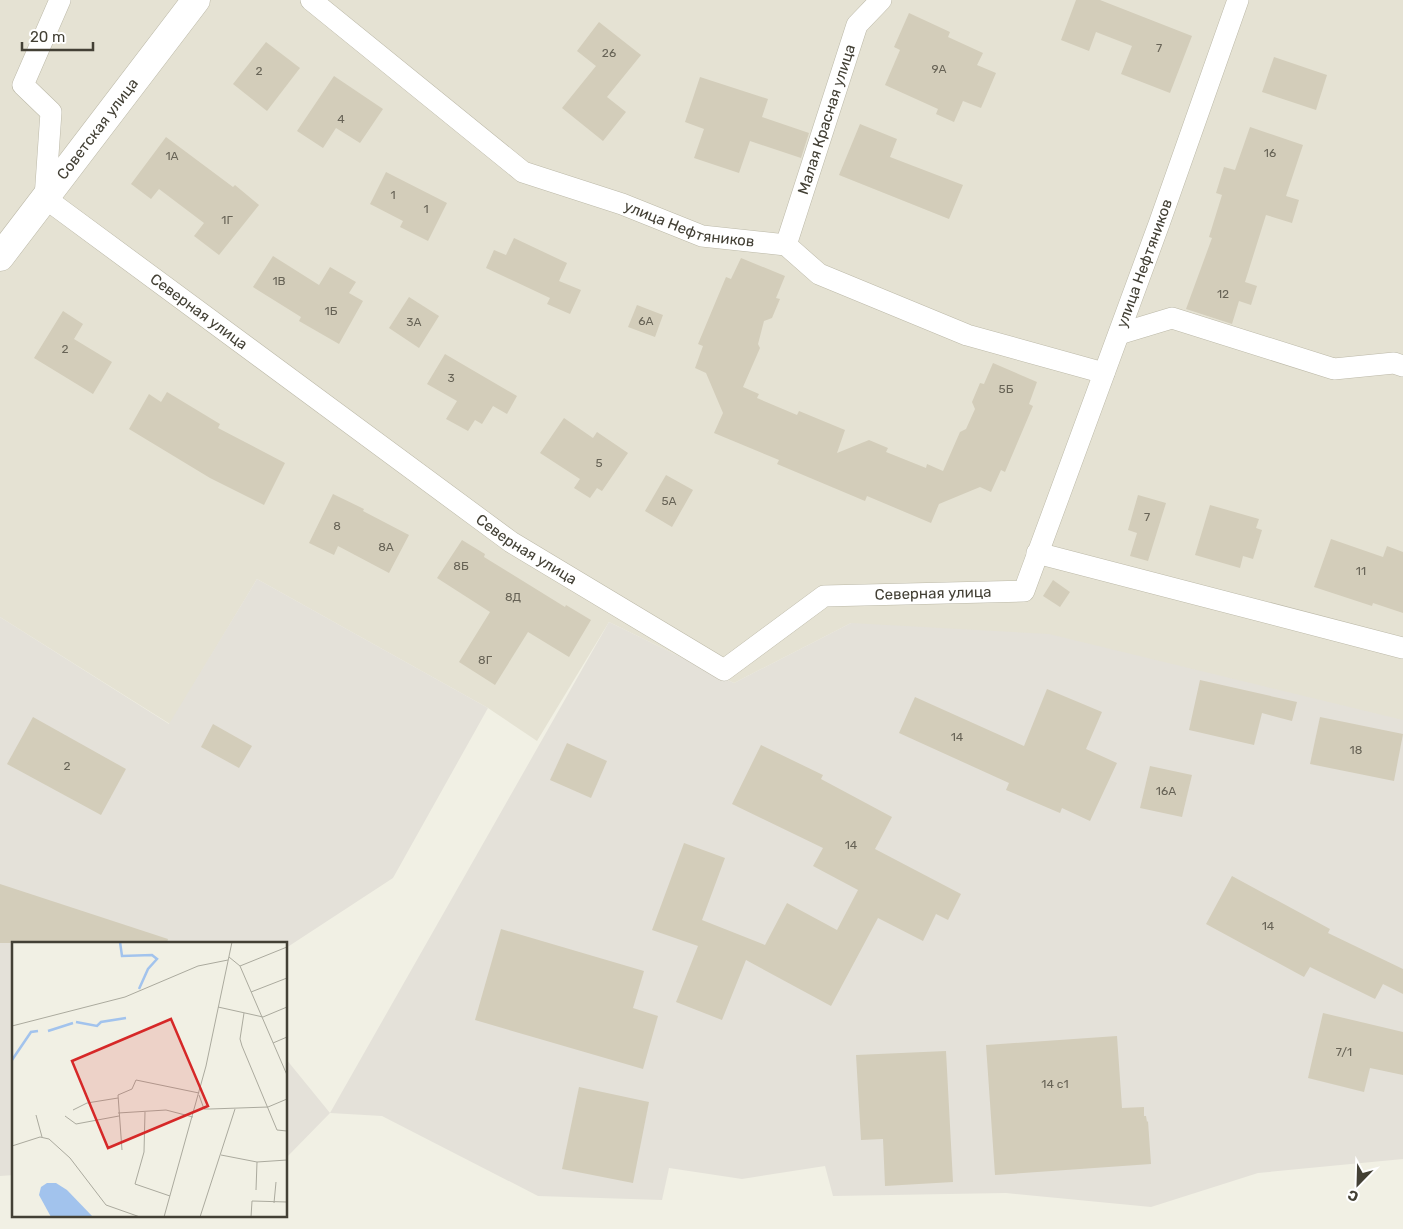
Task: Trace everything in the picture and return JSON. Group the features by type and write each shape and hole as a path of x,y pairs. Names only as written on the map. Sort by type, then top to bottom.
{"street":[{"path":"45,198 50,112 23,85 60,0"},
{"name":"Советская улица","path":"0,257 196,0"},
{"name":"улица Нефтяников","path":"311,0 523,172 622,204 702,236 786,245"},
{"name":"Малая Красная улица","path":"786,245 857,25 881,0"},
{"name":"улица Нефтяников","path":"1119,334 1238,0"},
{"name":"Северная улица","path":"45,198 511,542 724,670 824,596 1024,590 1119,334"},
{"path":"786,245 819,274 967,335 1104,373"},
{"name":"улица Нефтяников","path":"1119,334 1172,318 1334,369 1394,363 1403,366"},
{"path":"1038,553 1403,648"}],"shaded area":[{"path":"0,0 1403,0 1403,917 851,623 734,683 609,622 537,741 488,708 257,579 170,724 0,617"},
{"path":"257,579 488,708 393,878 288,947 288,942 12,942 12,1175 0,1176 0,617 169,724"},
{"path":"609,622 734,683 851,623 1049,634 1403,720 1403,1159 1258,1173 1151,1207 1006,1193 833,1196 825,1166 742,1179 669,1168 662,1200 538,1196 382,1116 330,1113"},
{"path":"288,1061 330,1113 288,1156"}],"building":[{"path":"1076,0 1100,0 1192,36 1170,93 1121,74 1132,46 1096,32 1089,51 1061,40"},
{"path":"909,13 950,32 948,37 983,53 977,65 996,73 981,108 963,101 954,122 936,114 938,109 885,85 900,50 894,47"},
{"path":"599,22 641,55 607,97 626,112 603,141 562,108 596,66 577,51"},
{"path":"266,42 300,68 267,111 233,84"},
{"path":"1274,57 1327,75 1316,110 1262,92"},
{"path":"334,76 383,109 360,143 336,128 323,148 297,131"},
{"path":"700,77 768,99 762,117 809,133 801,158 750,141 739,173 694,158 704,129 685,122"},
{"path":"860,124 897,139 890,157 963,185 949,219 839,175"},
{"path":"1250,127 1303,145 1286,196 1299,200 1292,223 1266,215 1245,282 1257,286 1251,305 1239,301 1232,324 1186,309 1212,238 1209,237 1222,195 1216,193 1224,167 1235,170"},
{"path":"166,137 233,187 235,185 259,205 219,255 194,236 204,223 159,189 151,199 131,184"},
{"path":"386,172 447,203 428,241 400,227 403,221 370,204"},
{"path":"514,238 567,263 559,281 581,290 570,314 547,304 550,298 486,268 494,250 506,255"},
{"path":"273,256 319,285 330,267 356,282 349,293 363,301 339,344 299,321 301,317 253,287"},
{"path":"741,258 785,276 776,298 780,299 772,318 764,321 758,344 760,348 743,387 759,394 757,398 797,415 799,411 845,430 837,453 869,440 888,448 886,452 926,468 927,464 943,471 960,432 966,429 975,409 972,402 980,383 984,384 993,363 1037,382 1029,404 1033,406 1005,472 1001,470 991,492 980,487 939,504 931,523 867,496 865,501 777,464 779,460 714,433 723,413 706,373 695,368 703,346 698,344 726,277 731,279"},
{"path":"409,297 439,316 419,348 389,328"},
{"path":"637,305 663,315 655,337 628,327"},
{"path":"63,311 83,324 74,339 112,362 93,394 34,358"},
{"path":"445,354 517,396 507,414 493,406 482,424 475,420 468,431 446,419 457,401 427,384"},
{"path":"167,392 220,424 218,428 285,463 264,505 210,478 129,429 149,394 161,402"},
{"path":"564,418 593,438 597,432 628,453 602,491 597,488 590,498 574,488 580,479 540,453"},
{"path":"666,475 693,490 672,527 645,511"},
{"path":"333,494 364,509 363,511 409,535 389,573 338,546 334,555 309,543"},
{"path":"1138,495 1166,503 1148,561 1130,556 1137,533 1128,530"},
{"path":"1210,505 1259,519 1256,528 1262,530 1253,559 1243,556 1240,568 1195,555"},
{"path":"1331,539 1383,557 1387,546 1403,552 1403,613 1373,603 1372,606 1314,587"},
{"path":"462,540 485,554 484,557 565,607 566,605 591,620 569,657 528,632 495,685 459,662 490,612 437,578"},
{"path":"1053,580 1070,592 1060,607 1043,596"},
{"path":"1200,680 1297,702 1292,721 1262,713 1254,745 1189,730"},
{"path":"1047,689 1102,712 1086,749 1117,763 1090,821 1062,808 1060,813 1006,790 1009,783 899,733 915,697 1024,746"},
{"path":"33,717 126,769 101,815 7,764"},
{"path":"1320,717 1403,734 1394,781 1310,764"},
{"path":"213,724 252,746 239,768 201,747"},
{"path":"567,743 607,761 591,798 550,780"},
{"path":"761,745 823,775 821,779 892,817 875,849 961,894 948,920 936,914 923,941 878,918 831,1006 746,960 722,1020 676,1002 698,946 652,930 684,843 725,858 702,920 765,945 787,903 837,930 858,890 813,866 823,848 732,804"},
{"path":"1150,766 1192,775 1182,817 1140,808"},
{"path":"1232,876 1330,929 1328,933 1403,969 1403,994 1383,984 1375,999 1310,967 1304,977 1206,924"},
{"path":"0,884 168,939 167,942 0,943"},
{"path":"501,929 644,971 633,1008 658,1016 643,1069 475,1020"},
{"path":"1323,1013 1403,1032 1403,1075 1370,1068 1364,1092 1308,1078"},
{"path":"1117,1036 1122,1108 1144,1107 1144,1116 1146,1116 1148,1121 1151,1164 995,1175 986,1045"},
{"path":"946,1051 953,1182 885,1186 883,1139 861,1140 856,1055"},
{"path":"579,1087 649,1102 633,1183 562,1169"}]}
